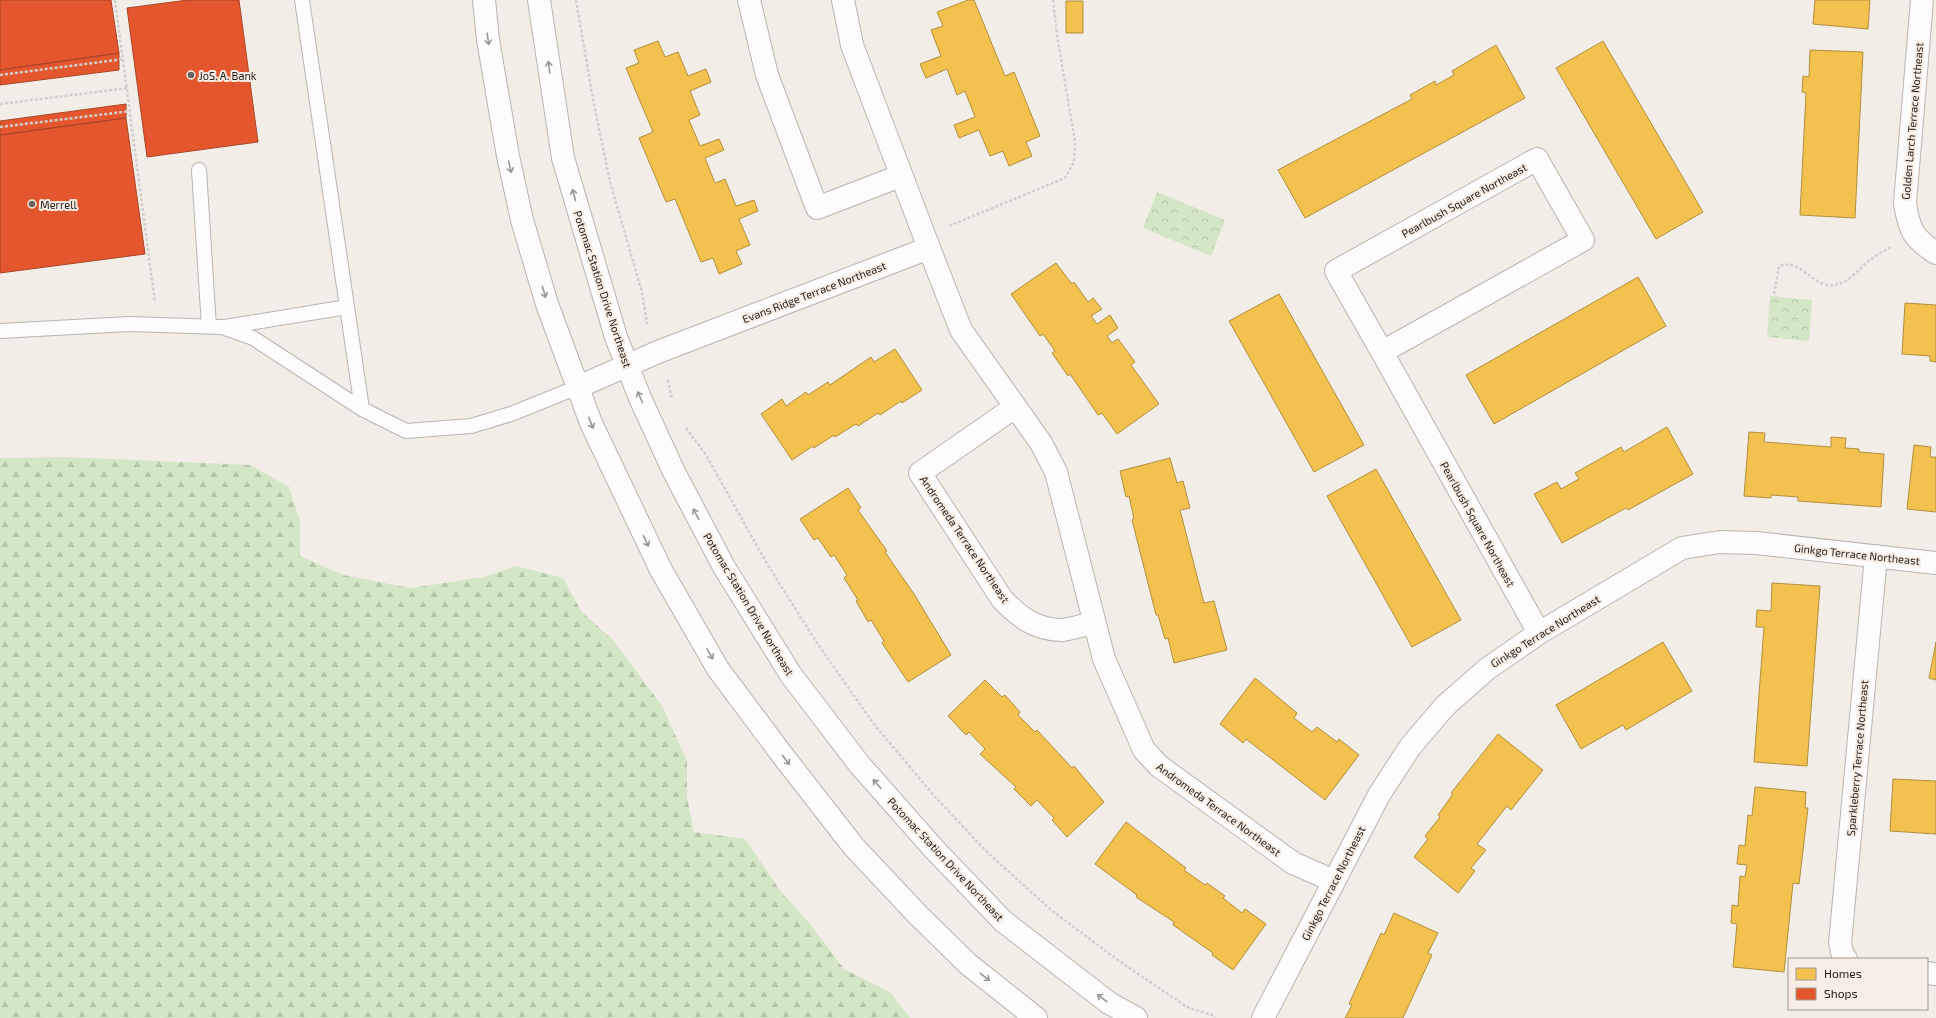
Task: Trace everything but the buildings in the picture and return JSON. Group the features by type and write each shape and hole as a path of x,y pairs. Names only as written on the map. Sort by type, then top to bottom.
{"street":[{"path":"484,0 488,40 508,156 522,220 547,304 591,423 661,570 718,669 782,756 854,847 917,914 968,964 1036,1018"},
{"name":"Potomac Station Drive Northeast","path":"539,0 564,158 616,337 626,366 674,472 724,567 791,675 860,764 934,849 1003,922 1109,1003 1136,1018"},
{"path":"749,0 767,75 817,208 900,176"},
{"path":"843,0 852,45 900,176 927,242"},
{"name":"Golden Larch Terrace Northeast","path":"1922,0 1905,203 1908,223 1913,233 1924,245 1936,254"},
{"name":"Pearlbush Square Northeast","path":"1382,352 1583,240 1538,159 1336,272 1539,633"},
{"name":"Evans Ridge Terrace Northeast","path":"626,366 927,242"},
{"name":"Andromeda Terrace Northeast","path":"927,242 961,330 1041,443 1056,472 1093,623 1104,659 1144,750 1159,766 1293,863 1334,882"},
{"path":"578,387 626,366"},
{"name":"Andromeda Terrace Northeast","path":"1015,407 920,473 1002,599 1018,615 1038,626 1062,630 1093,623"},
{"name":"Ginkgo Terrace Northeast","path":"1263,1018 1379,795 1410,747 1445,706 1481,674 1539,633 1682,548 1720,542 1756,543 1936,563"},
{"name":"Sparkleberry Terrace Northeast","path":"1845,958 1843,956 1840,943 1876,556"}],"lane":[{"path":"302,0 362,410"},
{"path":"199,170 216,327"},
{"path":"0,331 130,324 216,327 347,307"},
{"path":"216,327 253,338 362,410 406,431 471,426 512,414 578,387"}],"path":[{"path":"115,0 128,88 155,301 166,325"},
{"path":"576,0 593,99 610,182 642,292 647,324"},
{"path":"927,242 1065,178 1074,162 1075,142 1057,35 1053,0"},
{"path":"0,75 124,58"},
{"path":"0,104 128,88"},
{"path":"0,127 131,111"},
{"path":"1774,294 1779,266 1786,264 1797,265 1824,284 1835,285 1849,278 1870,260 1913,233"},
{"path":"668,380 673,401"},
{"path":"684,426 706,455 766,562 817,643 873,723 936,798 988,852 1051,910 1118,961 1187,1007 1212,1015 1215,1018"}],"green space":[{"path":"1157,192 1225,220 1211,256 1143,228"},
{"path":"1770,296 1812,300 1809,341 1767,337"},
{"path":"64,457 250,465 289,487 300,521 300,556 343,575 410,588 484,577 516,566 563,578 581,611 614,641 662,706 687,761 687,797 694,832 745,839 781,892 811,925 844,969 890,992 910,1018 0,1018 0,458"}],"place":[{"name":"JoS. A. Bank","path":"191,75"},
{"name":"Merrell","path":"32,204"}]}
